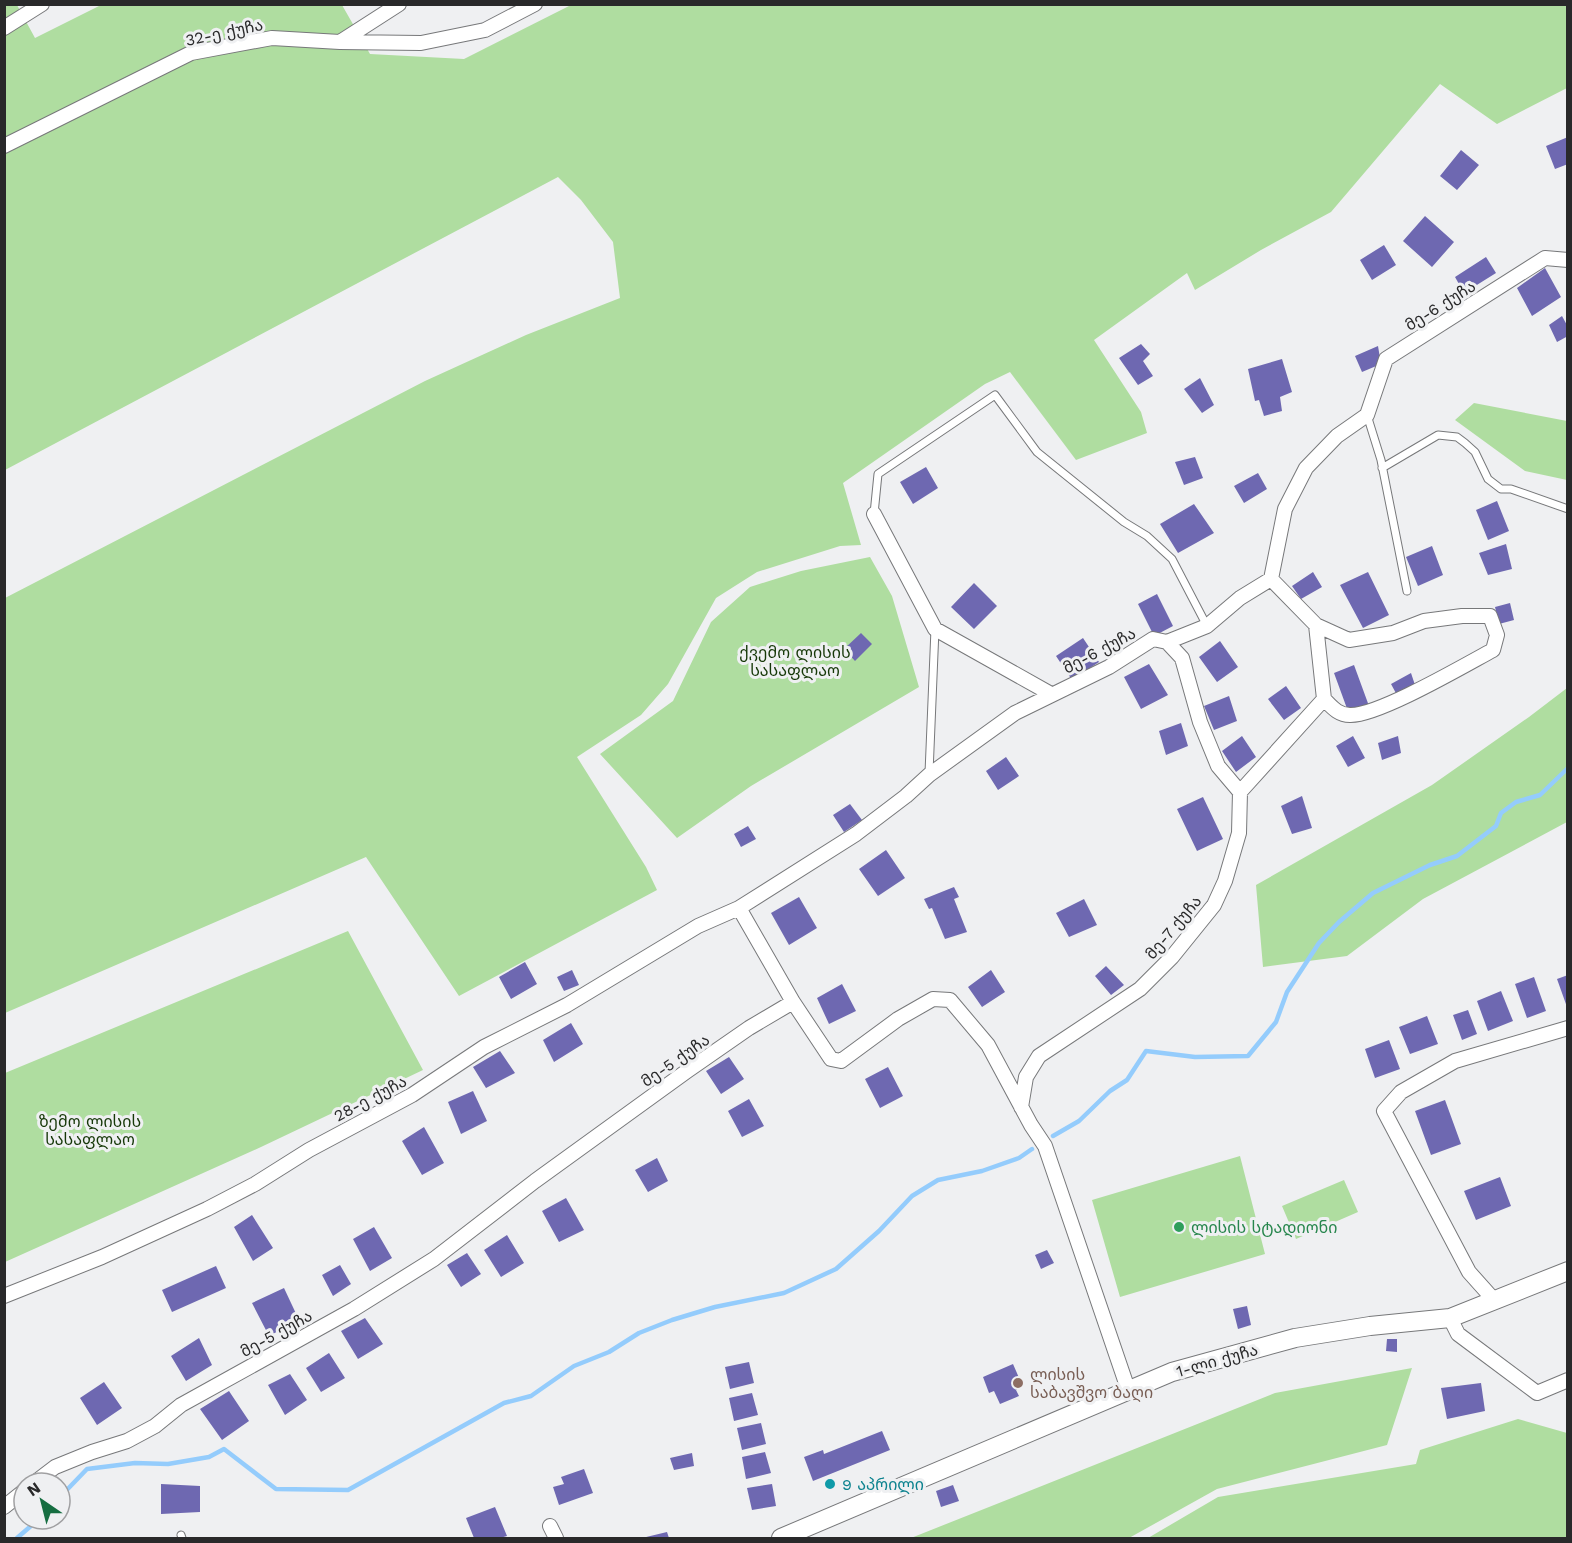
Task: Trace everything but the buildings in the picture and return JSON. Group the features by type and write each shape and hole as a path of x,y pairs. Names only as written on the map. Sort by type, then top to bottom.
{"main road":[{"name":"1-ლი ქუჩა","path":"781,1539 1172,1372 1295,1338 1370,1326 1450,1318 1568,1271"}],"street":[{"path":"4,28 42,4"},
{"path":"340,42 399,4"},
{"name":"32-ე ქუჩა","path":"4,146 191,53 272,38 421,43 485,30 536,4"},
{"name":"მე-6 ქუჩა","path":"1367,415 1386,359 1545,258 1568,260"},
{"path":"1316,625 1324,699 1337,712 1349,716 1361,714 1398,699 1493,650 1497,635 1490,616 1462,616 1424,621 1393,633 1349,640 1316,625 1271,579 1285,509 1306,468 1337,436 1367,415"},
{"path":"873,514 935,629 1051,694"},
{"name":"მე-6 ქუჩა","path":"740,909 856,834 906,796 929,775 1015,713 1109,667 1153,639 1167,642 1207,626 1240,598 1271,579"},
{"path":"1167,642 1182,658 1200,723 1218,766 1240,792 1324,699"},
{"name":"მე-7 ქუჩა","path":"1021,1107 1026,1077 1038,1056 1140,989 1172,957 1214,905 1225,881 1239,833 1240,792"},
{"path":"740,909 793,1002 831,1059 841,1062 898,1019 933,999 950,1000 988,1045 1045,1146 1129,1392"},
{"name":"28-ე ქუჩა","path":"4,1296 121,1250 255,1184 309,1150 421,1090 484,1047 567,1005 698,926 740,909"},
{"name":"მე-5 ქუჩა","path":"50,1471 92,1452 128,1441 155,1426 182,1405 354,1309 424,1265 687,1071 749,1028 793,1002"},
{"path":"1494,1300 1469,1272 1384,1111 1401,1092 1455,1061 1568,1028"},
{"path":"1450,1318 1458,1334 1537,1393 1568,1380"}],"lane":[{"path":"873,514 878,474 995,395 1037,452 1124,522 1147,536 1172,559 1207,626"},
{"path":"1367,415 1382,468 1407,591"},
{"path":"1382,468 1438,435 1448,435 1465,443 1475,452 1488,479 1501,489 1511,489 1568,509"},
{"path":"929,775 935,629"}],"green space":[{"path":"5,5 17,5 35,38 101,5 342,5 370,54 464,59 571,5 1567,5 1567,88 1497,124 1440,84 1331,212 1261,250 1195,290 1187,273 1094,340 1141,412 1147,433 1076,460 1010,372 985,384 843,483 861,545 840,546 757,572 716,598 668,684 641,715 577,757 646,867 657,890 459,996 366,857 5,1013 5,598 425,381 526,335 620,298 613,242 581,200 558,177 5,470"},
{"path":"1474,403 1567,421 1567,480 1525,471 1455,420"},
{"name":"ქვემო ლისის სასაფლაო","path":"870,557 892,596 919,687 751,786 677,838 600,754 673,701 711,622 750,587 801,571"},
{"path":"1567,688 1567,822 1423,899 1347,956 1263,967 1256,885 1432,785"},
{"name":"ზემო ლისის სასაფლაო","path":"348,931 423,1070 261,1147 5,1262 5,1073"},
{"name":"ლისის სტადიონი","path":"1240,1156 1265,1254 1120,1297 1092,1200"},
{"path":"1344,1180 1358,1212 1296,1239 1282,1206"},
{"path":"1412,1368 1387,1445 1217,1489 1129,1538 911,1538 1275,1393"},
{"path":"1518,1419 1567,1433 1567,1538 1148,1538 1218,1497 1416,1464 1420,1450"}],"waterway":[{"path":"1053,1136 1079,1121 1110,1091 1127,1080 1146,1051 1195,1057 1248,1056 1276,1022 1287,992 1319,943 1339,922 1373,893 1430,865 1457,856 1496,826 1501,813 1516,802 1540,795 1568,768"},
{"path":"72,1485 87,1469 135,1463 168,1464 209,1457 224,1449 276,1489 348,1490 504,1403 531,1396 574,1366 609,1352 639,1333 715,1307 784,1293 836,1269 879,1231 912,1196 938,1180 982,1171 1019,1158 1032,1149"},
{"path":"17,1538 25,1531"}],"place":[{"name":"ლისის სტადიონი","path":"1179,1227"},
{"name":"ლისის საბავშვო ბაღი","path":"1018,1383"},
{"name":"9 აპრილი","path":"830,1484"}]}
